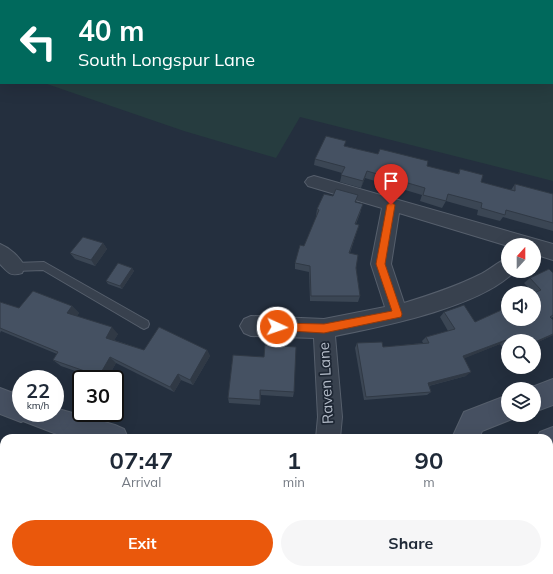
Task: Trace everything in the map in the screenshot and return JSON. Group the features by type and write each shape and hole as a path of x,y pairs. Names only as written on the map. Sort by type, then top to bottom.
{"street":[{"path":"314,182 505,238"},
{"path":"391,205 381,264 397,314"},
{"path":"541,248 553,252"},
{"path":"0,252 15,267"},
{"path":"251,326 324,329 397,314 458,295 501,271"},
{"name":"Raven Lane","path":"324,329 330,417 328,434"},
{"path":"541,396 553,392"},
{"path":"0,401 12,406"},
{"path":"467,434 473,421 501,411"},
{"path":"58,422 100,434"}],"lane":[{"path":"15,267 44,266 144,324"}],"green space":[{"path":"47,84 553,84 553,181 300,117 276,158 184,131"}],"building":[{"path":"326,136 346,141 344,146 378,154 380,149 428,161 427,166 459,174 460,169 483,175 481,182 515,191 515,184 553,194 553,223 506,210 505,215 481,208 482,203 448,194 446,201 423,195 425,188 367,171 363,181 341,175 345,167 315,159"},
{"path":"336,189 358,195 355,202 363,204 355,224 359,225 349,253 358,255 356,268 360,296 311,296 310,266 295,263 300,245 304,246 324,194 333,196"},
{"path":"83,237 103,243 91,260 70,253"},
{"path":"118,263 132,268 120,286 106,281"},
{"path":"549,269 553,273 553,315 550,317 553,320 553,334 541,339 541,334 501,334 501,342 463,356 471,372 428,383 431,392 366,397 357,343 382,342 383,347 429,343 426,337 455,329 444,312 464,305 475,322 501,310 501,326 541,326 541,286 537,286 530,278 541,278 541,273"},
{"path":"33,291 72,306 67,313 112,327 106,338 144,350 159,327 207,350 190,380 178,374 170,387 110,357 102,370 82,370 53,360 58,352 0,328 0,302 19,308"},
{"path":"265,345 296,347 294,392 260,390 260,400 228,398 233,355 264,357"}],"route":[{"path":"277,327 324,329 397,314 381,264 391,205"}]}
